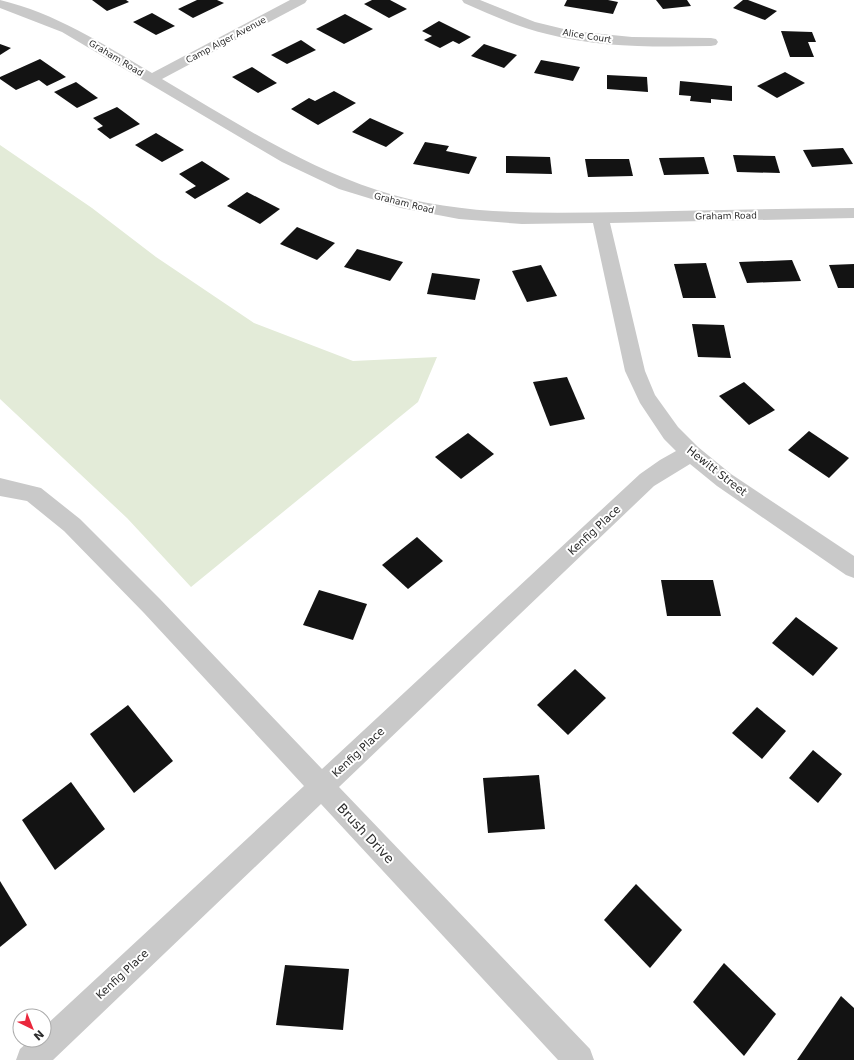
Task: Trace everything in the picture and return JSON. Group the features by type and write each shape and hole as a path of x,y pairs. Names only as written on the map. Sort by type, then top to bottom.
{"street":[{"name":"Camp Alger Avenue","path":"151,79 300,0"},
{"name":"Alice Court","path":"469,0 523,22 582,37 652,43 711,42"},
{"name":"Graham Road","path":"0,4 25,12 67,29 288,159 321,176 357,191 397,202 438,211 480,217 522,219 854,213"},
{"name":"Hewitt Street","path":"600,218 635,372 647,398 672,432 691,453 724,480 854,568"},
{"name":"Kenfig Place","path":"31,1060 647,480 667,466 691,453"},
{"name":"Brush Drive","path":"0,487 33,494 72,525 152,606 579,1060"}],"green space":[{"path":"0,145 92,208 156,257 254,323 353,361 437,357 418,402 191,587 127,518 0,399"}],"building":[{"path":"92,0 126,0 129,2 107,11"},
{"path":"197,0 217,0 224,3 193,18 178,9"},
{"path":"372,0 390,0 407,9 389,18 364,4"},
{"path":"567,0 608,0 618,2 613,14 564,6"},
{"path":"656,0 687,0 691,6 663,9"},
{"path":"743,0 748,0 777,11 765,20 733,8"},
{"path":"152,13 175,26 156,35 133,22"},
{"path":"345,14 373,29 344,44 316,29"},
{"path":"439,21 471,37 459,44 453,41 440,48 424,40 432,36 422,31"},
{"path":"781,31 812,32 816,42 808,42 814,57 790,57"},
{"path":"301,40 316,50 287,64 271,55"},
{"path":"0,44 11,48 0,55"},
{"path":"484,44 517,55 504,68 471,56"},
{"path":"40,59 66,77 47,86 39,80 16,90 0,79 0,77"},
{"path":"541,60 580,67 573,81 534,73"},
{"path":"252,67 277,83 258,93 232,77"},
{"path":"785,72 805,83 777,98 757,86"},
{"path":"607,75 647,77 648,92 607,89"},
{"path":"680,81 732,86 732,101 711,99 711,103 690,101 691,96 679,95"},
{"path":"76,82 98,98 77,108 54,92"},
{"path":"334,91 356,103 318,125 291,109 309,98 315,101"},
{"path":"117,107 140,124 110,139 97,129 103,126 93,118"},
{"path":"370,118 404,133 386,147 352,132"},
{"path":"156,133 184,150 162,162 135,145"},
{"path":"425,142 449,146 446,151 477,157 469,174 413,164"},
{"path":"843,148 853,164 812,167 803,150"},
{"path":"733,155 775,156 780,173 737,172"},
{"path":"506,156 550,157 552,174 506,173"},
{"path":"704,157 709,174 664,175 659,158"},
{"path":"585,159 629,159 633,176 588,177"},
{"path":"202,161 230,179 195,199 185,192 196,186 179,174"},
{"path":"247,192 280,209 260,224 227,206"},
{"path":"297,227 335,243 317,260 280,244"},
{"path":"357,249 403,262 390,281 344,267"},
{"path":"792,260 801,281 747,283 739,262"},
{"path":"706,263 716,298 683,298 674,264"},
{"path":"854,264 854,288 838,288 829,265"},
{"path":"541,265 557,296 527,302 512,271"},
{"path":"432,273 480,279 475,300 427,294"},
{"path":"692,324 724,325 731,358 698,357"},
{"path":"567,377 585,419 550,426 533,382"},
{"path":"744,382 775,410 749,425 719,396"},
{"path":"809,431 849,458 829,478 788,450"},
{"path":"468,433 494,454 461,479 435,457"},
{"path":"417,537 443,561 408,589 382,565"},
{"path":"661,580 713,580 721,616 667,616"},
{"path":"319,590 367,604 353,640 303,625"},
{"path":"796,617 838,648 813,676 772,643"},
{"path":"575,669 606,698 568,735 537,705"},
{"path":"128,705 173,761 134,793 90,734"},
{"path":"757,707 786,731 762,759 732,733"},
{"path":"813,750 842,774 818,803 789,778"},
{"path":"539,775 545,829 488,833 483,778"},
{"path":"71,782 105,829 55,870 22,820"},
{"path":"0,881 27,925 0,947"},
{"path":"636,884 682,930 650,968 604,920"},
{"path":"724,963 776,1014 744,1056 693,1002"},
{"path":"285,965 349,969 343,1030 276,1025"},
{"path":"841,996 854,1008 854,1060 797,1060"}]}
